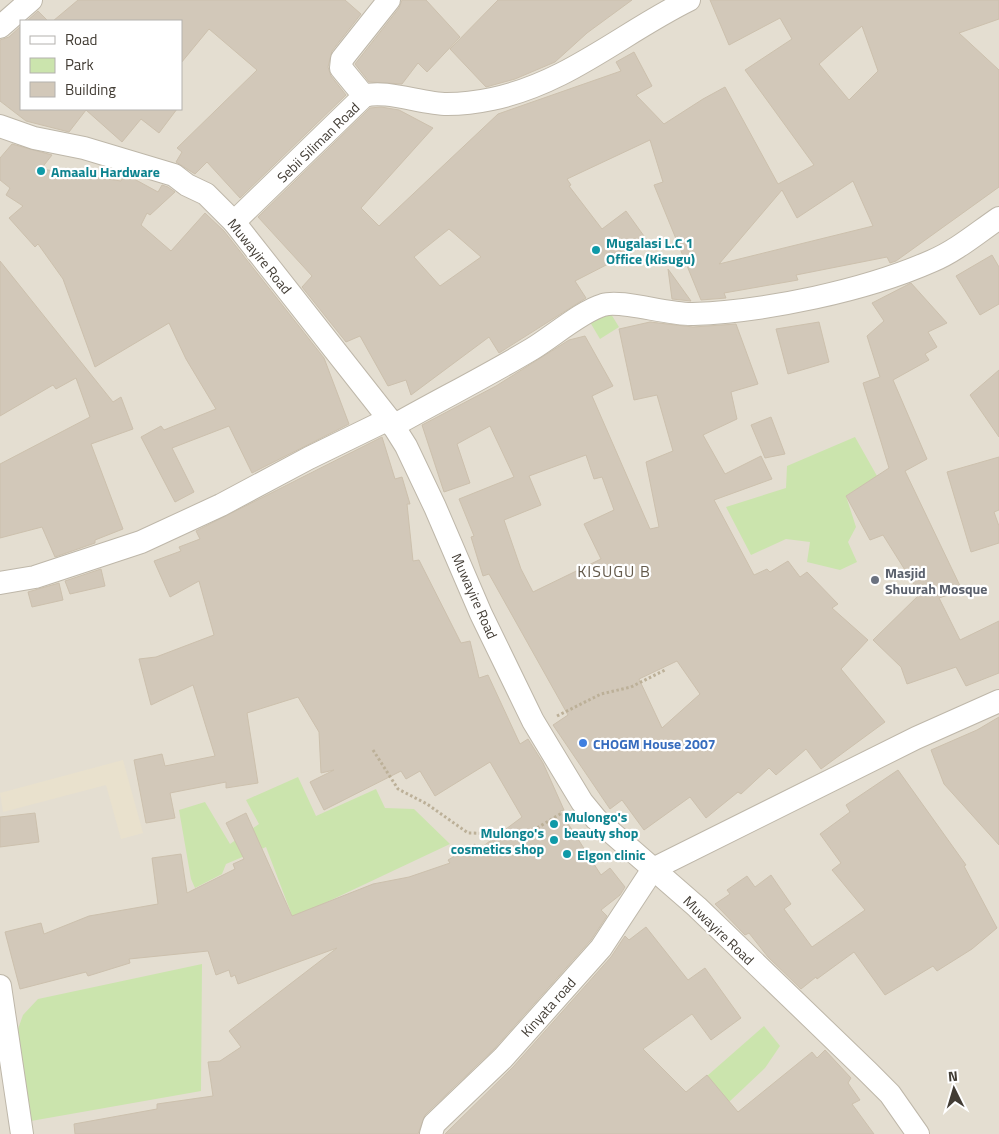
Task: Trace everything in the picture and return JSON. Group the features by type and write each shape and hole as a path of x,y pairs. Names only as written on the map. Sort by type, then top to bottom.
{"street":[{"path":"0,27 31,0"},
{"path":"364,96 341,68 342,59 389,0"},
{"name":"Sebii Siliman Road","path":"234,222 364,96 378,95 446,104 492,99 526,90 572,70 668,10 689,0"},
{"name":"Muwayire Road","path":"0,126 34,138 84,148 174,175 187,185 206,194 234,222 391,422 406,446 436,507 481,614 536,726 582,802 596,819 697,907 868,1072 890,1094 918,1134"},
{"path":"0,583 35,577 141,542 221,506 309,458 391,422 512,361 603,305 622,304 656,312 688,314 726,313 775,306 904,272 934,260 999,218"},
{"path":"653,869 916,738 999,701"},
{"name":"Kinyata road","path":"431,1134 434,1124 503,1058 600,948 653,869"},
{"path":"0,986 22,1134"}],"path":[{"path":"536,726 601,694 631,687 665,670"},
{"path":"372,750 398,789 427,804 468,833 527,834 582,802"}],"shaded area":[{"path":"0,0 999,0 999,1134 0,1134"},
{"path":"123,760 143,833 121,839 106,785 3,812 0,793"}],"green space":[{"path":"606,306 619,327 600,339 587,317"},
{"path":"855,437 877,476 846,496 856,527 848,542 857,562 840,570 807,562 810,542 786,539 751,555 726,507 786,488 787,466"},
{"path":"298,777 316,816 376,789 385,808 414,809 450,844 293,918 266,847 226,864 222,874 195,888 191,879 179,810 205,802 230,844 259,824 246,800"},
{"path":"202,964 201,1091 31,1121 18,1029 23,1015 38,999"},
{"path":"764,1026 780,1046 765,1068 729,1102 707,1076"}],"building":[{"path":"78,0 345,0 361,14 332,51 328,67 331,76 346,95 240,198 207,162 195,174 176,162 182,152 177,148 257,70 209,29 182,62 182,20 54,20"},
{"path":"402,0 426,0 460,37 427,72 418,63 402,84 369,82 355,64 399,8"},
{"path":"498,0 632,0 587,33 555,62 515,79 486,87 450,49"},
{"path":"710,0 999,0 999,19 959,33 999,70 999,187 896,261 890,263 887,257 796,275 798,280 724,293 726,298 701,300 654,185 663,182 650,140 567,179 571,185 569,186 602,229 626,211 649,243 575,281 586,298 499,353 489,337 411,395 406,380 388,386 360,336 346,342 302,287 312,276 258,217 370,108 381,107 399,110 433,128 361,208 379,226 498,114 621,71 616,62 634,52 652,86 636,95 664,124 725,87 778,184 814,165 745,70 792,39 780,18 729,45","holes":["862,26 878,71 849,100 819,64","853,181 873,226 719,264 782,190 797,218","449,229 481,257 440,286 414,257"]},
{"path":"38,11 47,20 28,20"},
{"path":"20,27 20,110 86,110 69,132 26,121 0,101 0,40 9,37"},
{"path":"86,110 176,110 159,133 141,119 122,142"},
{"path":"12,144 52,155 41,169 121,181 125,174 158,192 162,185 168,187 175,192 150,215 147,213 141,225 171,251 205,213 224,231 324,358 349,424 252,473 229,426 172,448 194,492 175,502 141,437 161,426 164,430 216,409 186,359 169,323 95,367 63,279 38,244 35,247 9,218 23,206 6,195 10,188 0,180 0,158"},
{"path":"992,255 999,267 999,304 980,315 956,276"},
{"path":"0,261 113,402 121,397 133,429 91,444 123,529 95,540 95,543 55,557 42,527 0,538 0,464 90,417 76,378 56,389 53,385 0,416"},
{"path":"668,269 691,301 672,299"},
{"path":"911,283 947,323 928,332 937,347 925,354 929,360 893,380 927,459 905,471 962,590 939,598 960,640 999,621 999,673 966,686 956,667 907,684 901,667 873,640 920,594 883,535 870,540 846,496 889,468 863,383 880,377 867,336 884,321 872,303"},
{"path":"650,322 693,327 736,324 758,384 731,392 737,419 703,435 725,474 761,456 772,479 714,500 754,575 767,569 770,572 788,561 800,577 807,572 838,604 832,608 868,640 841,669 885,722 821,769 806,749 776,775 769,768 741,794 738,792 706,818 690,797 644,830 622,800 610,809 553,725 568,715 489,574 483,576 471,537 474,536 459,499 514,477 490,426 457,444 470,483 444,492 422,425 496,386 569,340 585,336 613,386 592,396 650,529 659,527 646,462 673,451 657,395 634,400 619,329","holes":["586,455 594,479 602,477 614,510 584,524 601,559 533,592 521,569 504,520 541,505 529,476","677,661 700,694 662,728 639,679"]},
{"path":"819,322 829,362 788,374 776,329"},
{"path":"999,370 999,437 970,395"},
{"path":"771,417 785,454 765,458 751,425"},
{"path":"382,437 395,479 402,477 410,504 407,504 413,561 419,560 461,643 470,641 479,678 488,675 520,744 528,739 543,763 564,810 560,811 601,875 610,868 625,887 620,895 601,910 607,916 591,940 494,1049 425,1115 418,1134 75,1134 74,1124 157,1109 157,1104 213,1096 208,1062 220,1061 241,1047 229,1031 337,948 238,984 235,975 231,977 229,970 216,975 208,951 129,959 130,963 88,976 86,972 20,989 5,932 41,923 44,934 89,916 158,904 152,858 181,854 187,893 235,869 233,864 244,859 226,823 246,813 292,916 373,884 409,877 450,863 448,860 475,844 478,850 522,817 490,762 435,796 420,771 406,779 401,771 324,810 310,782 334,770 321,773 319,732 298,697 247,713 258,783 226,788 226,782 170,793 175,818 146,823 134,760 162,754 165,766 215,756 193,685 151,705 139,659 156,657 214,635 199,581 170,597 154,561 181,551 179,547 200,539 196,531"},
{"path":"999,457 999,510 994,512 999,526 999,543 971,552 947,472"},
{"path":"101,569 105,586 70,594 65,581"},
{"path":"59,583 63,600 32,607 28,592"},
{"path":"999,717 999,845 944,784 931,750 977,730"},
{"path":"898,770 966,865 964,866 997,928 972,949 937,971 933,966 885,995 854,952 801,989 768,957 749,933 745,935 715,904 730,894 727,890 747,876 755,887 771,875 791,904 784,909 812,947 865,910 832,870 841,863 820,834 850,812 846,805"},
{"path":"35,813 39,842 0,847 0,817"},
{"path":"646,927 688,980 705,968 741,1018 711,1040 692,1014 643,1049 686,1092 707,1075 738,1112 812,1052 817,1058 825,1050 851,1078 848,1083 860,1100 852,1104 874,1134 445,1134 513,1067 611,957 625,936 629,940"}],"place":[{"name":"Amaalu Hardware","path":"41,171"},
{"name":"Mugalasi L.C 1 Office (Kisugu)","path":"596,250"},
{"name":"Masjid Shuurah Mosque","path":"875,580"},
{"name":"CHOGM House 2007","path":"583,743"},
{"name":"Mulongo's beauty shop","path":"554,824"},
{"name":"Mulongo's cosmetics shop","path":"554,840"},
{"name":"Elgon clinic","path":"567,854"}],"district":[{"name":"KISUGU B","path":"614,571"}]}
